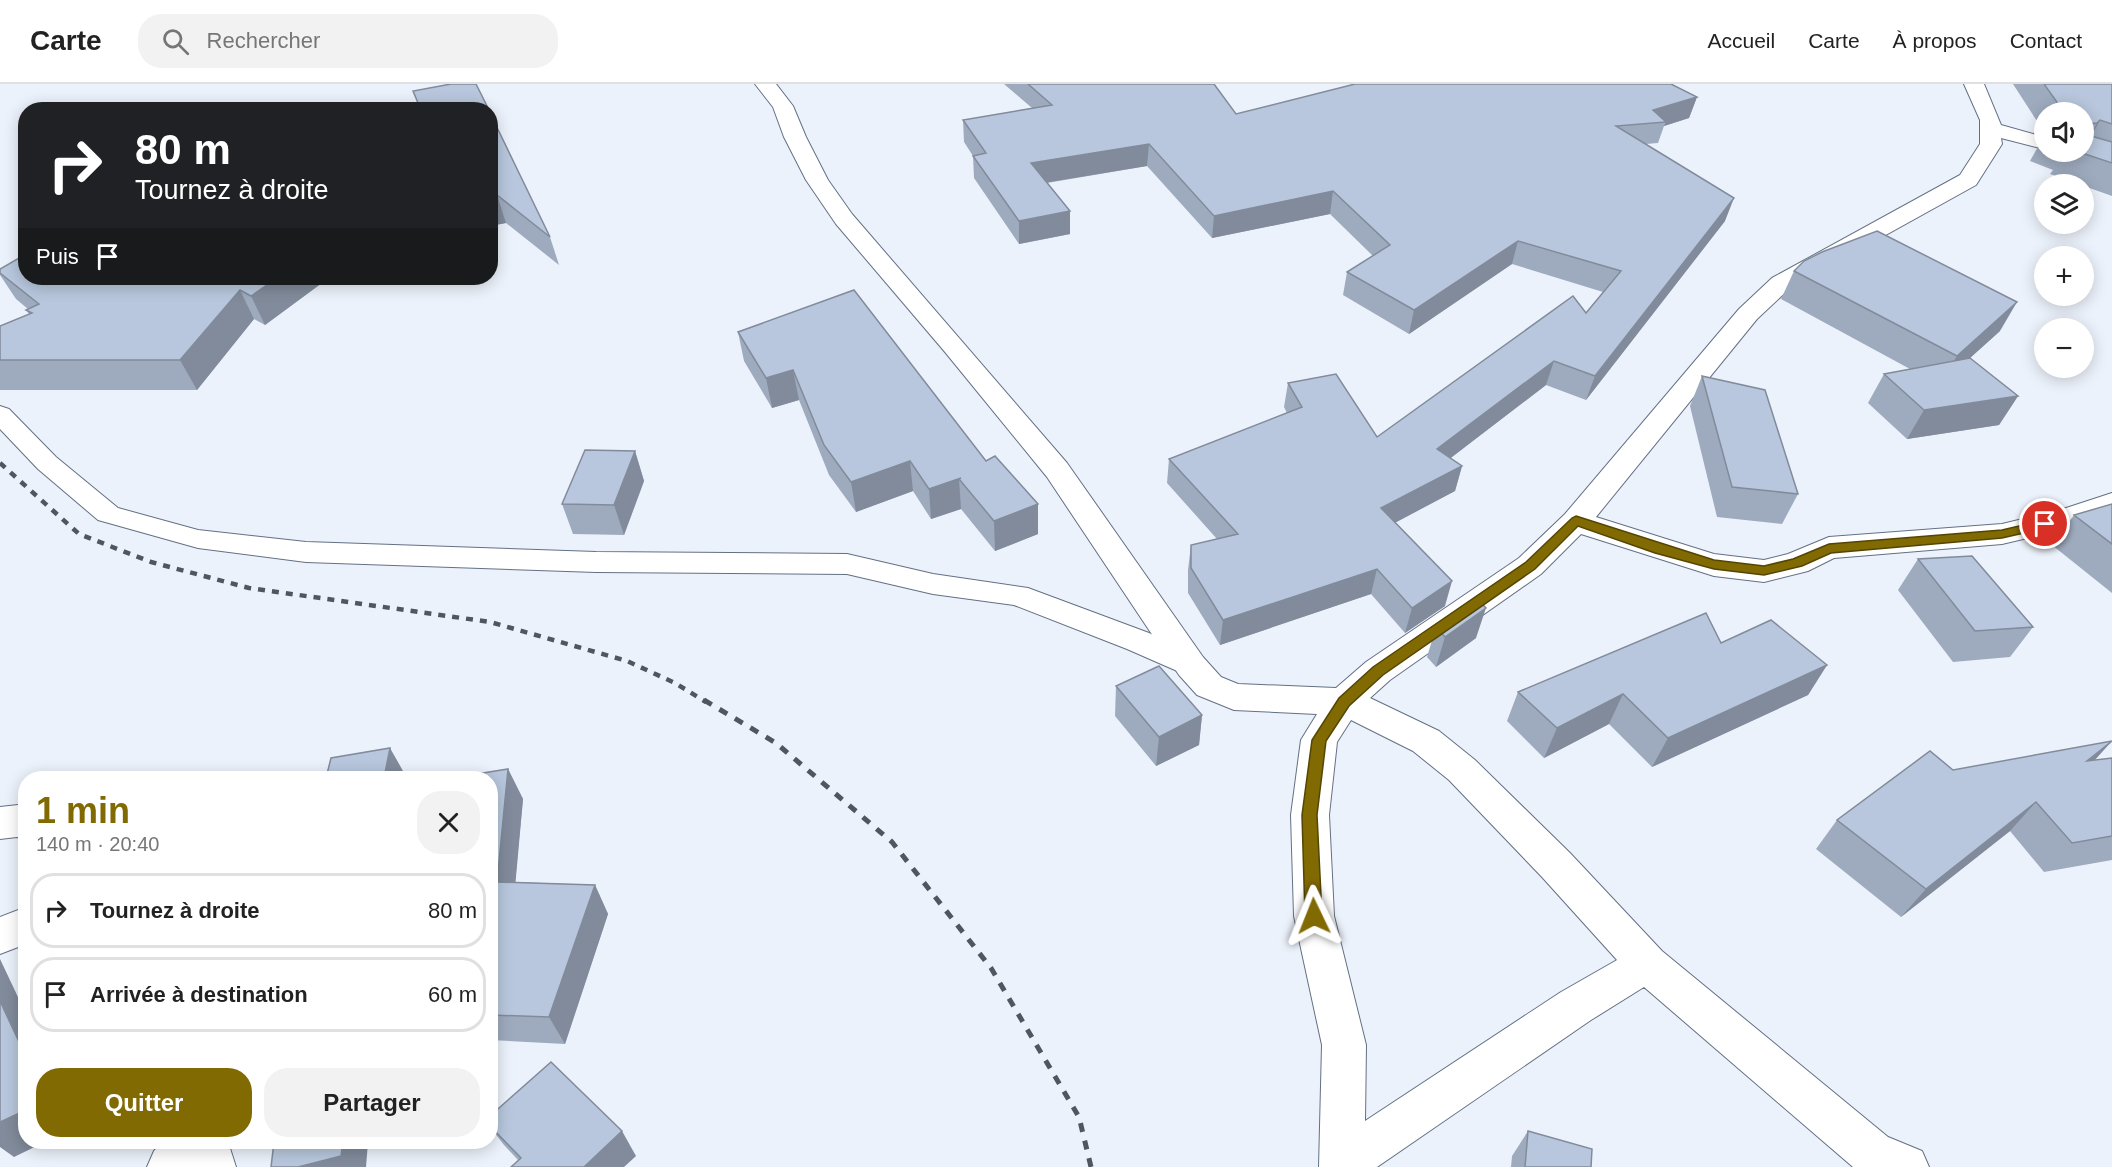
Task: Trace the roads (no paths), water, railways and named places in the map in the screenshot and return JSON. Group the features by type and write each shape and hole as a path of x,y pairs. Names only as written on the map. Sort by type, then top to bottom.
{"street":[{"path":"765,84 783,106 795,137 817,180 843,219 954,346 1057,470 1191,666 1209,686 1234,697 1344,702 1382,718 1426,741 1462,770 1556,865 1647,964 1873,1154 1906,1167"},
{"path":"1343,1165 1344,1045 1314,916 1310,815 1319,740 1344,702 1378,671 1530,566 1576,521 1748,314 1781,283 1968,180 1991,144 1992,129 1974,84"},
{"path":"1992,129 2034,140"},
{"path":"1576,521 1714,565 1764,571 1797,563 1829,548 2002,534 2067,519 2112,503"},
{"path":"0,823 18,821"},
{"path":"0,936 18,928"},
{"path":"1343,1165 1576,1006 1647,964"},
{"path":"170,1167 187,1149"},
{"path":"207,1149 213,1167"}],"lane":[{"path":"0,414 46,463 108,514 198,539 317,552 596,562 847,564 933,584 1018,595 1138,641 1191,666"}],"railway":[{"path":"0,463 79,534 151,562 249,588 490,622 627,661 675,683 706,702"},
{"path":"704,700 776,743 892,842 991,968 1079,1117 1091,1167"}]}
